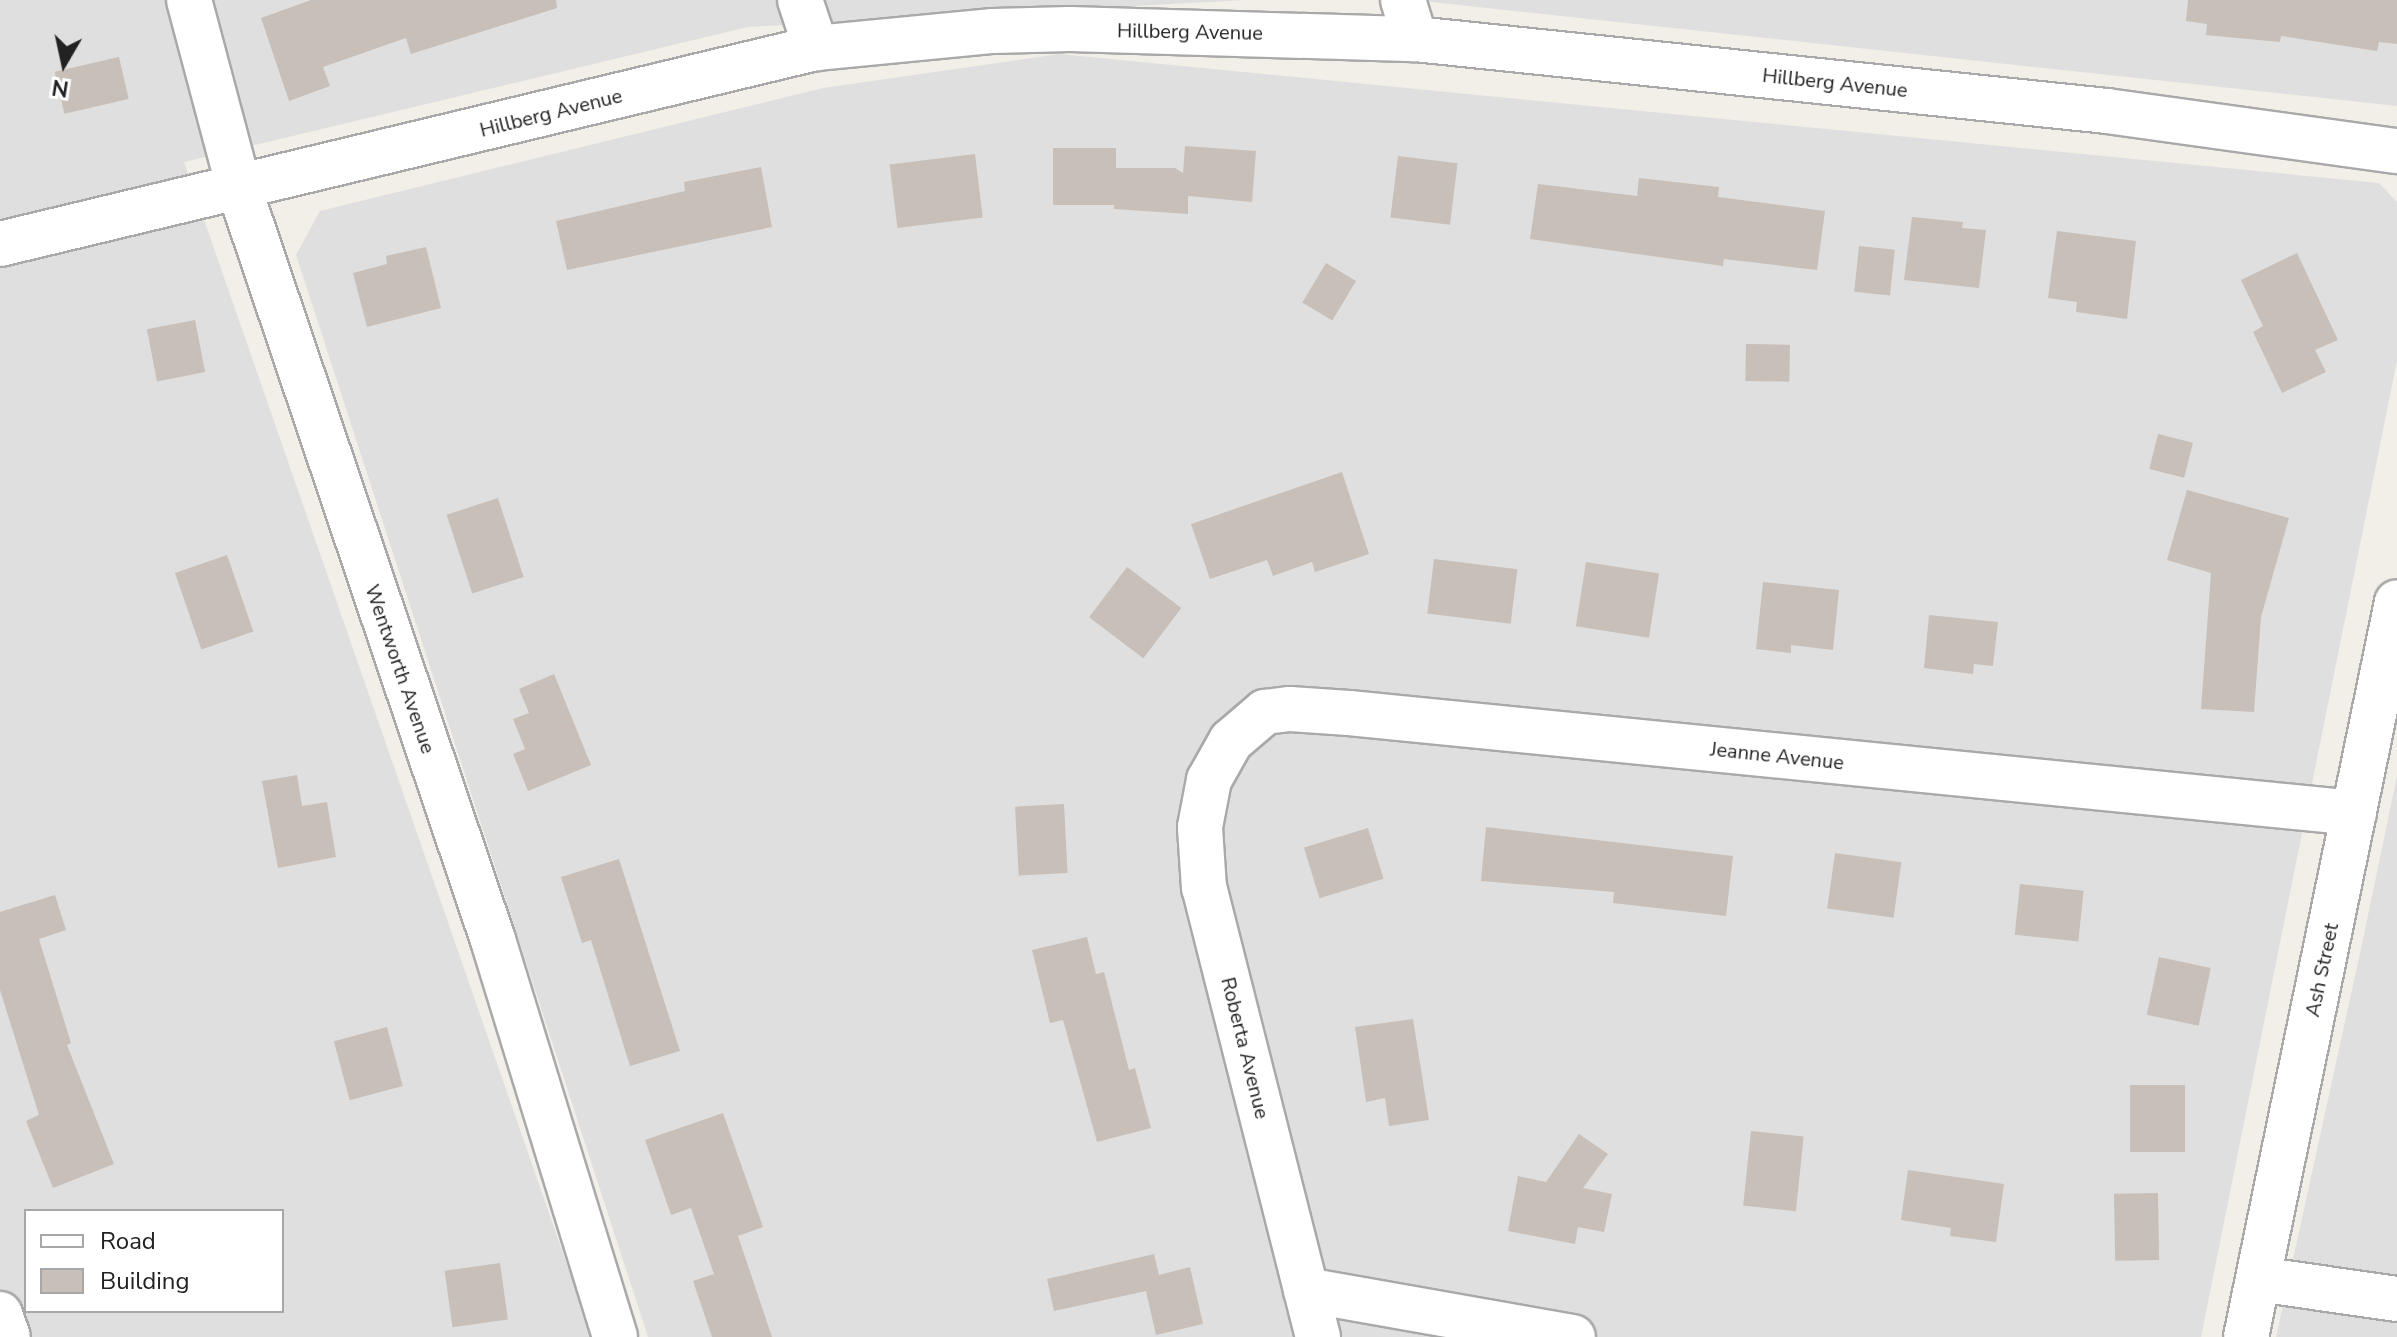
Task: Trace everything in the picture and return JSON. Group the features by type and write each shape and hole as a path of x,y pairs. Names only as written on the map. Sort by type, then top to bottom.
{"street":[{"name":"Wentworth Avenue","path":"189,0 239,188 493,940 615,1337"},
{"path":"800,0 816,48"},
{"name":"Hillberg Avenue","path":"0,244 816,48 964,33 1054,29 1409,20 2233,126 2397,151"},
{"name":"Ash Street","path":"2246,1337 2354,813 2389,683 2397,602"},
{"name":"Jeanne Avenue","path":"1220,757 1247,724 1265,712 1290,709 2354,813"},
{"name":"Roberta Avenue","path":"1220,757 1209,780 1200,827 1204,888 1318,1337"},
{"path":"2258,1279 2397,1299"},
{"path":"1306,1290 1573,1337"},
{"path":"0,1314 8,1337"}],"shaded area":[{"path":"0,0 1246,0 748,27 184,162 592,1337 0,1337"},
{"path":"1413,0 2397,0 2397,106"},
{"path":"1059,54 2379,183 2397,202 2397,360 2201,1337 648,1337 296,255 320,211 823,88"},
{"path":"2397,776 2397,1337 2276,1337 2362,944"}],"building":[{"path":"311,0 556,0 557,8 411,54 406,38 323,67 330,86 289,101 261,18"},
{"path":"2188,0 2397,0 2397,44 2379,42 2377,51 2281,36 2280,42 2206,35 2207,24 2186,21"},
{"path":"119,57 129,99 64,114 55,72"},
{"path":"1185,146 1256,151 1252,202 1188,196 1188,214 1114,209 1114,205 1053,205 1053,148 1116,148 1116,168 1175,168 1183,173"},
{"path":"975,154 983,218 897,228 890,164"},
{"path":"1398,156 1458,163 1450,225 1390,218"},
{"path":"761,167 772,227 567,270 556,221 685,191 684,182"},
{"path":"1639,178 1719,187 1718,197 1825,211 1817,270 1724,259 1723,266 1530,239 1538,184 1637,196"},
{"path":"1912,217 1963,222 1962,228 1986,230 1979,288 1904,280"},
{"path":"2057,231 2136,241 2127,319 2076,312 2077,302 2048,298"},
{"path":"1859,246 1895,250 1890,296 1854,292"},
{"path":"426,247 441,308 367,327 353,273 387,264 386,256"},
{"path":"2297,253 2338,340 2315,350 2326,372 2282,393 2253,332 2263,326 2241,280"},
{"path":"1326,263 1356,281 1332,320 1302,302"},
{"path":"195,320 205,372 157,381 147,329"},
{"path":"1746,344 1790,345 1789,382 1745,381"},
{"path":"2158,434 2193,443 2184,478 2149,469"},
{"path":"1342,472 1369,554 1315,572 1312,562 1273,576 1267,560 1210,579 1191,524"},
{"path":"2187,490 2289,518 2261,617 2254,712 2201,709 2211,573 2167,560"},
{"path":"498,498 524,577 472,594 447,515"},
{"path":"227,555 253,632 201,649 175,573"},
{"path":"1434,559 1517,569 1511,624 1427,614"},
{"path":"1586,562 1659,574 1649,638 1576,626"},
{"path":"1127,567 1181,608 1143,658 1089,617"},
{"path":"1763,582 1839,590 1833,650 1791,645 1791,653 1756,649"},
{"path":"1929,615 1998,622 1993,666 1974,664 1973,674 1924,668"},
{"path":"554,674 591,765 528,791 513,754 525,749 513,719 529,713 519,689"},
{"path":"297,775 302,806 327,802 336,857 278,868 262,781"},
{"path":"1064,804 1068,873 1019,875 1015,807"},
{"path":"1486,827 1733,856 1726,916 1613,903 1614,892 1481,881"},
{"path":"1368,828 1383,879 1319,898 1304,848"},
{"path":"1835,853 1901,862 1894,918 1827,908"},
{"path":"619,859 680,1051 630,1066 591,940 582,943 561,877"},
{"path":"2020,884 2084,891 2078,941 2015,935"},
{"path":"55,895 66,930 39,939 71,1043 67,1045 114,1164 53,1188 26,1121 39,1115 0,990 0,912"},
{"path":"1087,937 1096,974 1104,972 1129,1070 1135,1068 1151,1128 1097,1142 1063,1020 1050,1023 1032,950"},
{"path":"2159,957 2211,968 2199,1026 2147,1015"},
{"path":"1413,1019 1429,1120 1389,1126 1385,1098 1366,1102 1355,1027"},
{"path":"387,1027 403,1086 350,1100 334,1041"},
{"path":"2130,1085 2185,1085 2185,1152 2130,1152"},
{"path":"723,1113 763,1227 738,1236 772,1337 712,1337 693,1281 714,1274 691,1208 671,1215 645,1140"},
{"path":"1751,1131 1804,1137 1796,1211 1743,1206"},
{"path":"1579,1134 1608,1154 1583,1188 1612,1194 1604,1232 1578,1227 1575,1244 1508,1231 1518,1176 1546,1182"},
{"path":"1908,1170 2004,1184 1996,1242 1950,1236 1951,1228 1901,1220"},
{"path":"2158,1193 2159,1260 2115,1261 2114,1194"},
{"path":"1154,1254 1159,1275 1190,1267 1203,1324 1156,1335 1146,1291 1054,1311 1047,1279"},
{"path":"500,1263 508,1319 452,1327 445,1271"}]}
